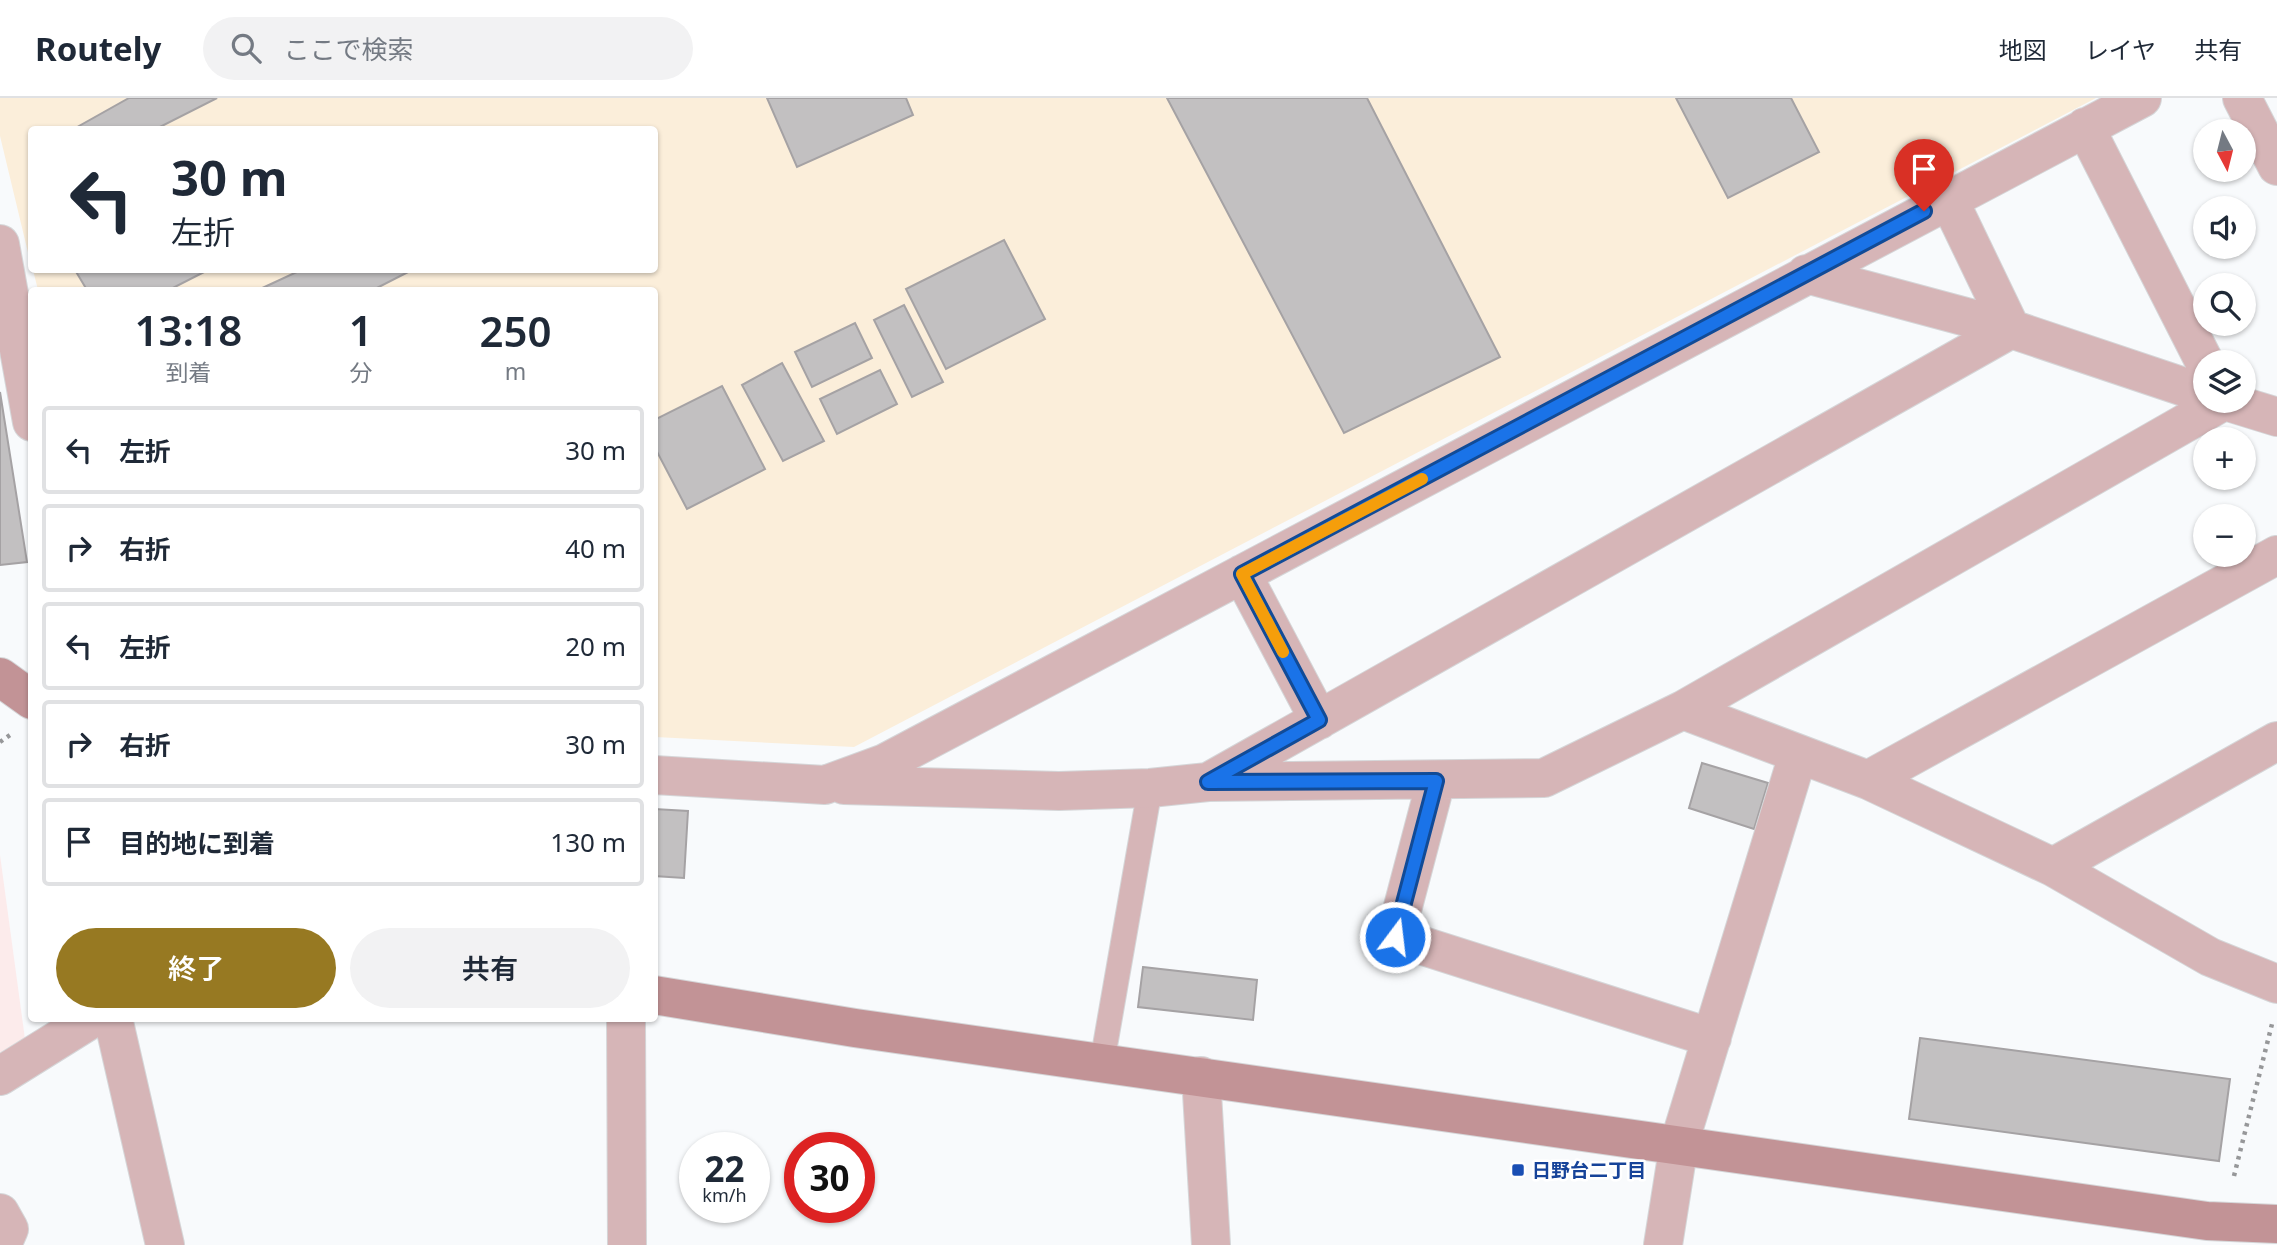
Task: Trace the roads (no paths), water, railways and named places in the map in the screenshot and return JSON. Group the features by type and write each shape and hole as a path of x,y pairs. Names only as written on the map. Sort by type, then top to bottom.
{"street":[{"path":"825,785 885,763 1948,198 2142,98"},
{"path":"2242,98 2277,166"},
{"path":"2085,127 2198,350"},
{"path":"1948,198 2011,329"},
{"path":"0,244 28,400"},
{"path":"1806,274 2011,329 2193,390"},
{"path":"1208,782 2011,329"},
{"path":"2256,411 2277,417"},
{"path":"658,775 825,785 1059,791 1150,788 1208,782 1544,778 1684,710 2204,413"},
{"path":"1868,780 2277,555"},
{"path":"1242,574 1319,720"},
{"path":"0,677 28,697"},
{"path":"1684,710 1868,780 2053,867 2210,957 2275,1001"},
{"path":"2053,867 2277,741"},
{"path":"1663,1245 1679,1144 1798,755"},
{"path":"1436,781 1395,937 1712,1038"},
{"path":"658,996 855,1028 1679,1144 2207,1222 2277,1224"},
{"path":"0,1076 87,1022"},
{"path":"114,1022 165,1245"},
{"path":"626,1022 626,1245"},
{"path":"1201,1076 1211,1245"},
{"path":"0,1213 9,1229 2,1245"}],"lane":[{"path":"1102,1063 1150,788"}],"place":[{"name":"日野台二丁目","path":"1518,1170"}]}
